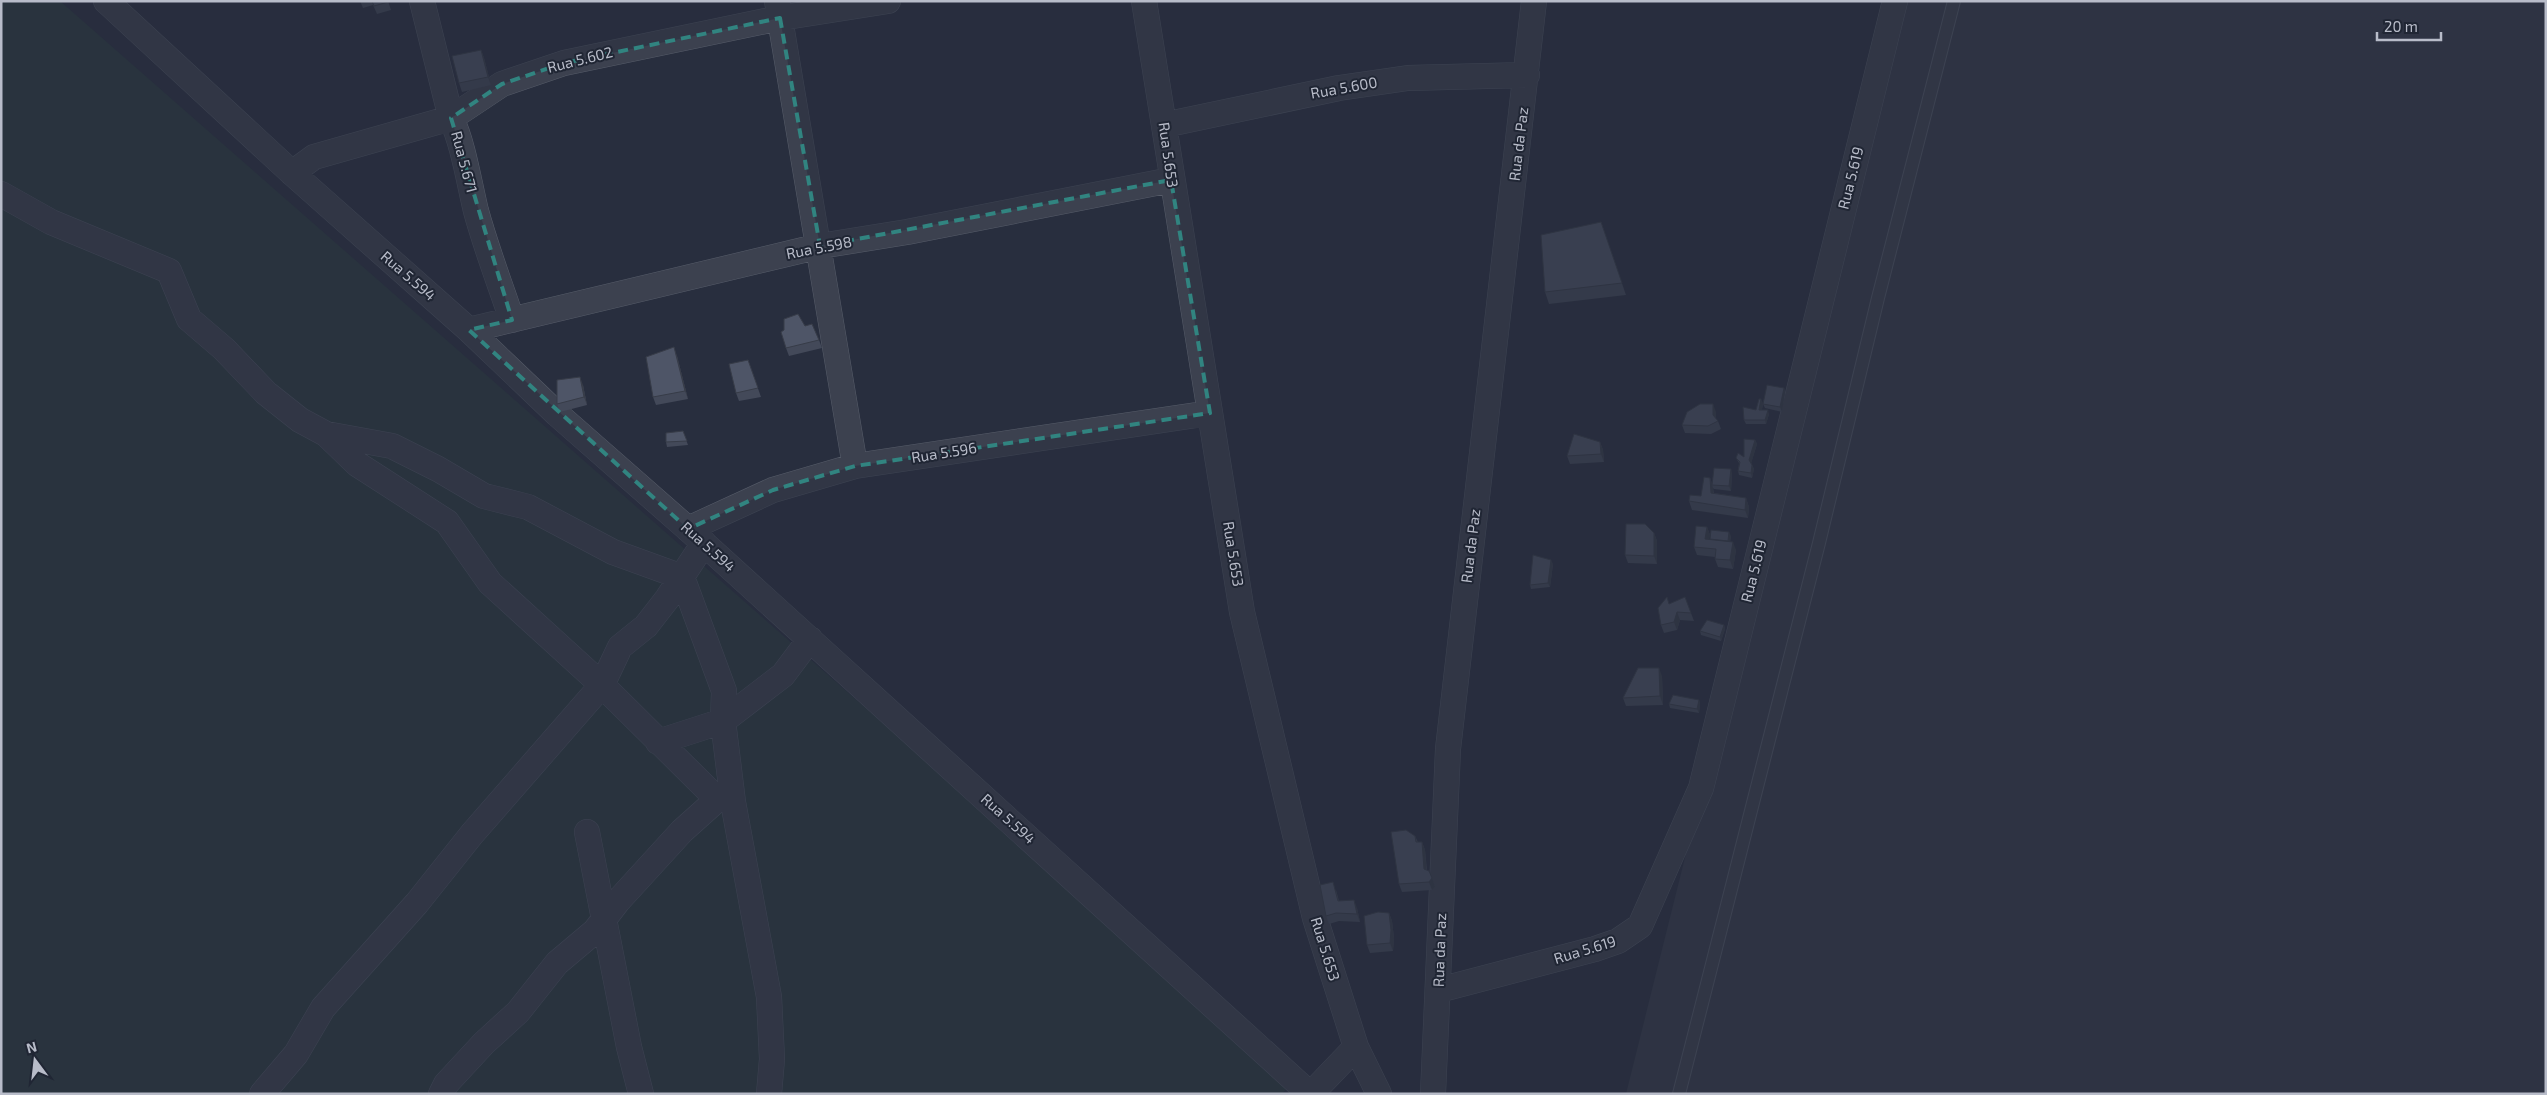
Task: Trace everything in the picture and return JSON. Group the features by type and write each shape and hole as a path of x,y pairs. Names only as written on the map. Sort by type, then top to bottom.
{"street":[{"name":"Rua 5.594","path":"106,1 292,174 469,330 558,414 696,536 1311,1094"},
{"name":"Rua 5.671","path":"422,1 451,118 458,133 463,160 480,223 512,320"},
{"name":"Rua 5.602","path":"292,174 314,157 451,118 502,84 564,63 778,10 888,1"},
{"name":"Rua 5.653","path":"1144,1 1171,180 1188,264 1242,612 1315,918 1356,1047 1379,1094"},
{"name":"Rua da Paz","path":"1433,1094 1448,748 1527,75 1534,1"},
{"name":"Rua 5.619","path":"1439,990 1594,950 1618,941 1640,926 1701,788 1895,1"},
{"path":"778,10 820,246 856,466"},
{"name":"Rua 5.600","path":"1164,125 1340,88 1408,78 1527,75"},
{"name":"Rua 5.598","path":"469,330 820,246 907,232 1171,180"},
{"path":"1,194 51,222 169,271 189,319 224,349 266,393 300,420 326,434 357,464 447,522 490,583 602,685 710,792 727,799"},
{"name":"Rua 5.596","path":"696,536 773,490 856,466 1210,413"},
{"path":"326,434 392,446 438,469 484,496 528,507 613,552 682,577 724,691 723,721 727,799 769,997 772,1059 769,1094"},
{"path":"262,1094 296,1054 323,1008 417,903 472,834 602,685 620,647 646,626 682,577 696,536"},
{"path":"658,742 723,721 783,675 810,639"},
{"path":"441,1094 446,1084 484,1043 518,1012 557,963 595,931 682,831 727,799"},
{"path":"587,832 603,920 641,1094"},
{"path":"1311,1094 1356,1047"}],"lane":[{"path":"1679,1094 1817,552 1878,298 1954,1"}],"highlighted area":[{"path":"780,18 820,246 1171,180 1210,413 855,466 773,490 688,529 469,330 512,320 451,118 502,84 564,63"}],"shaded area":[{"path":"1,1 60,1 1292,1082 1282,1094 1,1094"},
{"path":"1899,1 2546,1 2546,1094 1626,1094"}],"building":[{"path":"372,1 388,1 388,2 374,6"},
{"path":"481,50 488,77 459,83 452,56"},
{"path":"1601,222 1622,283 1545,292 1541,235"},
{"path":"798,314 805,326 812,324 819,340 786,348 781,332 784,330 784,319"},
{"path":"674,347 685,391 653,397 646,357"},
{"path":"748,360 758,388 736,393 729,364"},
{"path":"580,377 584,397 557,404 557,380"},
{"path":"1767,385 1784,388 1780,407 1763,404"},
{"path":"1759,399 1761,399 1759,410 1768,410 1765,420 1744,420 1743,407 1756,410"},
{"path":"1700,404 1713,404 1713,415 1718,421 1708,426 1682,425 1687,412"},
{"path":"683,431 687,441 666,442 666,433"},
{"path":"1574,434 1600,442 1601,454 1567,456"},
{"path":"1744,439 1755,440 1749,460 1752,465 1751,473 1738,471 1740,462 1736,458 1738,453 1744,457"},
{"path":"1714,468 1731,469 1729,486 1712,485"},
{"path":"1704,477 1710,478 1711,493 1746,498 1745,510 1689,501 1690,495 1701,496"},
{"path":"1626,524 1645,524 1654,533 1654,556 1625,555"},
{"path":"1696,526 1707,527 1705,539 1733,542 1730,560 1715,559 1716,549 1694,547"},
{"path":"1711,530 1729,532 1728,541 1710,539"},
{"path":"1533,555 1551,560 1548,583 1530,585"},
{"path":"1667,597 1669,604 1685,597 1691,613 1677,612 1674,622 1661,625 1658,608"},
{"path":"1707,620 1724,625 1720,637 1700,631"},
{"path":"1638,668 1659,668 1660,696 1623,698"},
{"path":"1673,695 1699,700 1697,709 1669,704"},
{"path":"1406,830 1415,836 1416,842 1422,842 1424,869 1429,871 1432,878 1429,882 1399,884 1391,832"},
{"path":"1333,882 1338,901 1354,900 1357,914 1336,913 1326,916 1320,885"},
{"path":"1378,912 1389,913 1390,943 1367,945 1364,916"}]}
